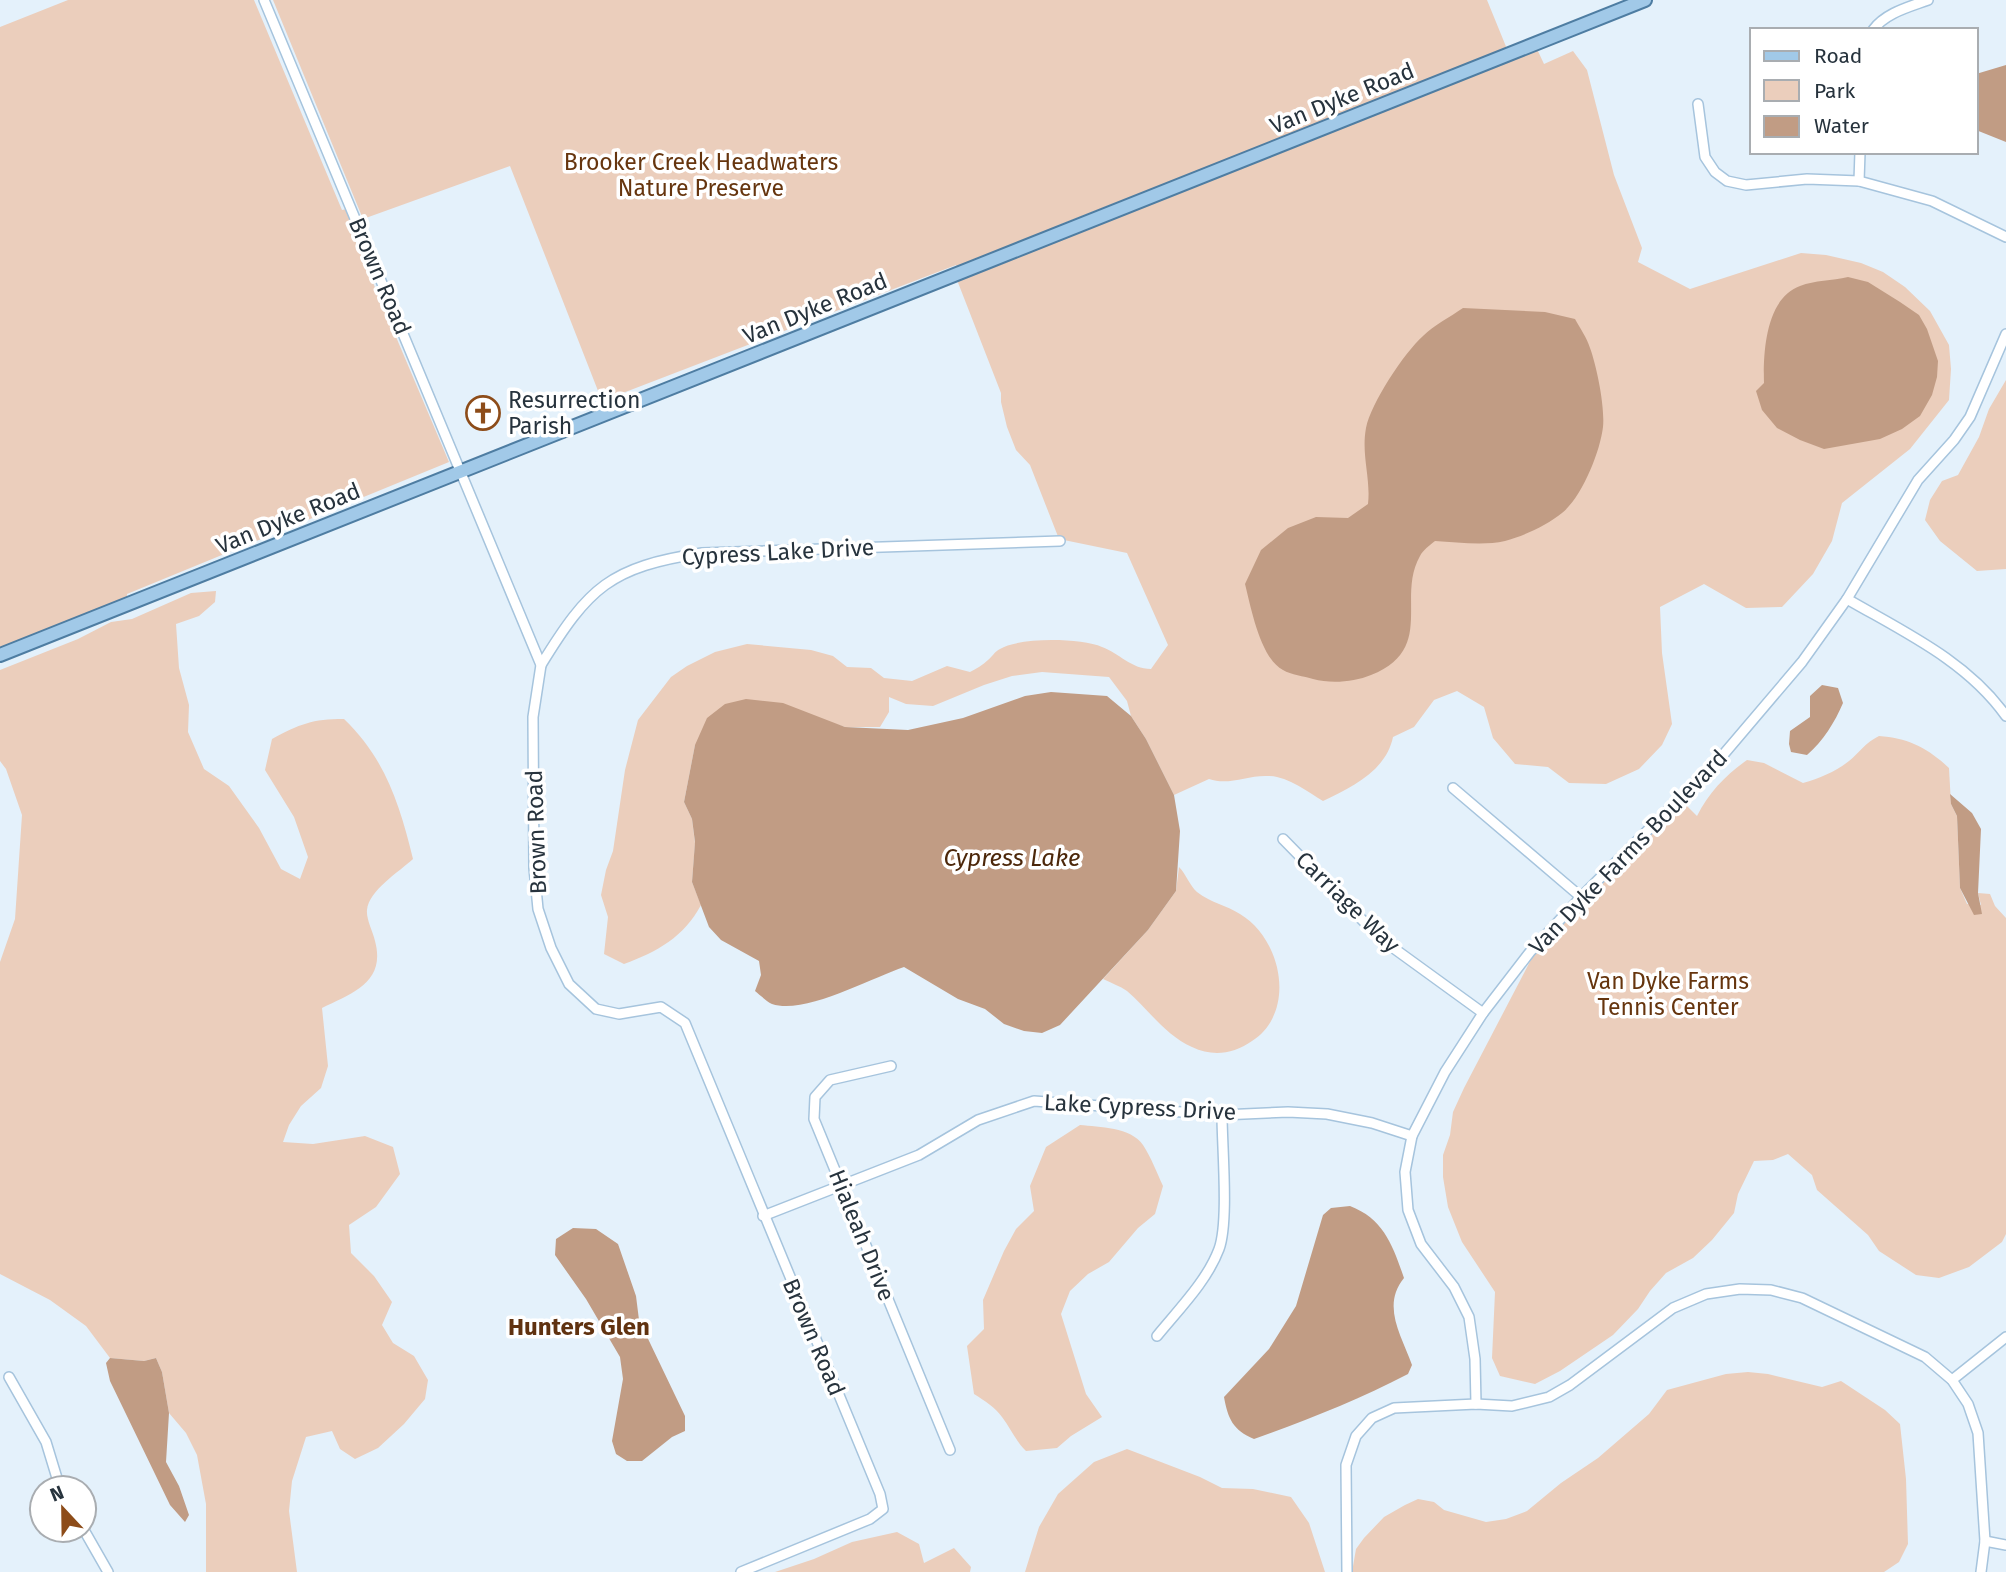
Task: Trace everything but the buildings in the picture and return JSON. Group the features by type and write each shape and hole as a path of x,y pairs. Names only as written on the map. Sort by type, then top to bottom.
{"main road":[{"name":"Van Dyke Road","path":"0,655 1645,0"}],"street":[{"name":"Brown Road","path":"264,0 541,665 533,717 534,867 538,909 551,948 569,984 596,1009 619,1014 661,1007 685,1023 880,1494 883,1509 870,1519 741,1572"},
{"path":"1874,28 1893,14 1928,0"},
{"path":"1698,104 1705,157 1715,172 1727,181 1746,185 1807,179 1859,181 1932,201 2006,237"},
{"path":"1859,181 1860,154"},
{"name":"Van Dyke Farms Boulevard","path":"1476,1404 1475,1359 1469,1317 1454,1287 1422,1244 1408,1210 1405,1172 1412,1136 1446,1072 1483,1013 1530,952 1723,755 1802,662 1847,599 1918,480 1954,440 1970,417 2006,334"},
{"name":"Cypress Lake Drive","path":"541,665 571,619 604,585 624,572 666,558 702,553 1060,541"},
{"path":"1847,599 1949,658 1993,698 2006,716"},
{"path":"1453,788 1581,897"},
{"name":"Carriage Way","path":"1283,839 1381,939 1483,1013"},
{"name":"Hialeah Drive","path":"891,1066 830,1080 815,1097 814,1119 950,1450"},
{"name":"Lake Cypress Drive","path":"763,1216 919,1155 978,1120 1034,1101 1222,1115 1288,1112 1327,1114 1372,1122 1412,1136"},
{"path":"1157,1336 1208,1272 1220,1247 1224,1225 1222,1115"},
{"path":"1347,1572 1346,1465 1356,1436 1372,1418 1394,1408 1476,1404 1512,1406 1549,1397 1570,1385 1673,1308 1706,1294 1740,1289 1771,1290 1802,1298 1925,1357 1952,1380 1968,1404 1978,1433 1985,1541 1981,1572"},
{"path":"1952,1380 2006,1337"},
{"path":"9,1377 46,1442 56,1474"},
{"path":"1985,1541 2006,1545"},
{"path":"92,1544 108,1572"}],"green space":[{"path":"68,0 254,0 342,210 347,209 354,225 352,233 449,462 127,594 127,599 0,649 0,27"},
{"name":"Brooker Creek Headwaters Nature Preserve","path":"273,0 1487,0 1507,49 1059,225 958,268 956,265 602,401 510,166 363,219"},
{"path":"1537,49 1544,64 1573,51 1587,70 1614,175 1642,248 1638,262 1690,289 1801,253 1826,255 1861,263 1883,272 1905,287 1930,311 1949,345 1949,400 1910,449 1842,503 1832,541 1813,574 1782,607 1746,608 1704,584 1660,607 1662,653 1672,724 1662,745 1639,769 1606,784 1569,783 1548,767 1515,764 1493,738 1484,707 1457,691 1434,700 1414,727 1393,737 1383,759 1366,776 1323,801 1290,782 1268,776 1231,781 1209,779 1174,795 1146,739 1131,716 1127,701 1109,677 1042,672 1012,676 933,706 906,704 889,697 889,712 880,727 845,727 816,718 695,745 684,802 692,819 695,843 692,882 701,905 678,935 648,954 624,964 604,954 608,917 601,895 613,851 625,770 638,720 671,677 687,666 715,652 747,644 811,650 833,656 847,667 871,668 884,678 912,681 947,666 970,672 984,664 998,650 1021,642 1050,640 1092,644 1131,664 1151,669 1168,645 1127,553 1059,539 1030,465 1016,450 1007,427 1001,393 957,280"},
{"path":"2006,380 2006,569 1977,571 1940,541 1925,520 1930,500 1942,481 1958,475"},
{"path":"216,591 215,602 199,616 176,624 179,668 189,705 188,732 204,769 229,786 259,828 281,869 300,879 308,857 294,817 265,770 272,739 306,723 344,719 370,750 389,783 413,859 373,895 369,903 367,914 375,941 376,967 364,984 355,991 322,1008 328,1066 321,1088 301,1106 289,1125 283,1142 313,1144 365,1136 393,1147 400,1174 376,1207 349,1225 351,1253 374,1276 392,1302 382,1325 393,1343 414,1356 428,1380 425,1399 404,1424 378,1448 355,1459 340,1449 332,1431 306,1437 292,1481 289,1511 297,1572 206,1572 206,1504 197,1455 186,1433 169,1413 162,1372 156,1358 144,1361 110,1358 86,1326 50,1300 0,1274 0,962 15,919 22,815 6,769 0,761 0,670 78,639 111,622 132,619 191,593"},
{"name":"Van Dyke Farms Tennis Center","path":"1879,736 1917,745 1949,768 1951,804 1957,816 1960,888 1967,904 1981,905 1978,893 1990,894 1995,906 2006,918 2006,1234 2002,1242 1969,1267 1939,1278 1916,1275 1879,1251 1868,1235 1817,1190 1812,1175 1788,1154 1773,1160 1754,1161 1738,1194 1734,1213 1693,1258 1666,1273 1638,1309 1613,1335 1560,1371 1535,1384 1500,1376 1492,1358 1495,1292 1462,1242 1448,1207 1443,1177 1443,1155 1450,1135 1453,1112 1536,950 1683,802 1697,816 1719,785 1747,760 1764,763 1803,783 1838,768"},
{"path":"1179,867 1197,892 1240,914 1254,925 1266,940 1274,958 1279,976 1275,1012 1266,1028 1238,1049 1215,1053 1182,1042 1127,991 1103,979 1148,930 1176,891"},
{"path":"1080,1125 1123,1131 1138,1139 1149,1155 1163,1186 1155,1214 1138,1228 1109,1262 1088,1274 1070,1291 1061,1314 1086,1394 1102,1417 1057,1448 1026,1451 999,1413 974,1394 967,1346 984,1329 983,1300 1004,1251 1016,1229 1034,1211 1030,1186 1046,1147"},
{"path":"1748,1372 1822,1387 1841,1381 1885,1410 1900,1424 1906,1479 1908,1544 1899,1562 1884,1572 1352,1572 1356,1549 1364,1538 1384,1517 1405,1505 1418,1499 1434,1502 1444,1510 1486,1522 1506,1519 1527,1511 1598,1458 1649,1414 1667,1390 1726,1374"},
{"path":"1127,1449 1222,1488 1253,1489 1291,1497 1309,1523 1325,1572 1025,1572 1039,1527 1058,1494 1094,1462"},
{"path":"897,1532 919,1544 924,1563 954,1548 971,1567 970,1572 775,1572 852,1542"}],"water":[{"path":"2006,65 2006,142 1978,131 1978,73"},
{"path":"1848,277 1868,282 1919,315 1938,361 1937,377 1932,395 1920,416 1902,429 1880,439 1824,449 1777,428 1762,410 1756,391 1764,383 1766,342 1773,314 1780,302 1789,292 1800,286"},
{"path":"1463,308 1545,312 1575,319 1593,356 1603,409 1601,437 1589,473 1569,506 1535,530 1497,542 1435,541 1425,550 1414,572 1409,637 1403,651 1391,664 1371,675 1342,682 1320,681 1286,672 1275,664 1262,644 1245,584 1261,550 1288,528 1316,517 1348,518 1368,504 1365,438 1374,405 1415,344 1432,328"},
{"path":"1822,685 1838,688 1843,703 1840,710 1813,750 1807,755 1791,752 1790,731 1810,717 1810,696"},
{"name":"Cypress Lake","path":"1051,692 1107,696 1131,716 1146,739 1174,795 1180,831 1176,891 1148,930 1060,1025 1042,1033 1024,1031 1004,1024 985,1009 958,999 904,967 838,994 802,1004 772,1004 755,991 761,975 759,961 721,940 709,927 692,882 695,842 692,819 684,802 695,745 707,718 725,704 746,699 783,703 845,727 908,730 963,718 1025,696"},
{"path":"1950,794 1972,813 1981,829 1978,893 1982,914 1974,915 1960,888 1957,816"},
{"path":"1350,1206 1379,1226 1396,1255 1404,1278 1397,1289 1394,1310 1412,1365 1408,1374 1370,1392 1254,1439 1236,1428 1227,1412 1224,1397 1269,1349 1296,1306 1323,1215 1331,1208"},
{"path":"573,1228 596,1229 618,1244 636,1296 639,1320 685,1416 685,1431 672,1437 642,1461 627,1461 616,1454 612,1441 623,1379 620,1357 586,1299 555,1255 556,1239"},
{"path":"110,1358 144,1361 156,1358 162,1372 169,1413 166,1462 179,1486 189,1515 185,1522 170,1505 110,1381 106,1363"}],"place":[{"name":"Resurrection Parish","path":"483,413"}],"district":[{"name":"Hunters Glen","path":"579,1327"}]}
